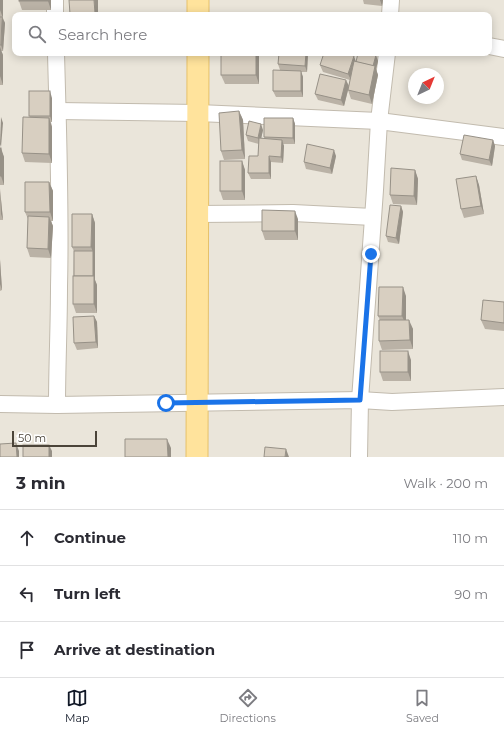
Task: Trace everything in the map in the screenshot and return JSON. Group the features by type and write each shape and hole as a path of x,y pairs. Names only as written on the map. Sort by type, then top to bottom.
{"main road":[{"path":"198,0 198,12"},
{"path":"197,457 198,56"}],"street":[{"path":"55,0 55,12"},
{"path":"390,12 391,0"},
{"path":"492,47 504,49"},
{"path":"56,56 58,111 59,287 57,405"},
{"path":"359,457 360,400 379,121 387,56"},
{"path":"58,111 198,112 379,121 504,137"},
{"path":"198,214 293,213 373,217"},
{"path":"0,404 57,405 360,400 392,402 504,397"}],"shaded area":[{"path":"0,0 504,0 504,457 0,457"}],"building":[{"path":"48,0 48,1 19,1"},
{"path":"69,0 94,0 95,12 70,12"},
{"path":"0,17 2,17 1,45 0,45"},
{"path":"221,56 256,56 256,75 221,75"},
{"path":"279,56 306,56 305,66 278,64"},
{"path":"323,56 354,56 348,74 320,65"},
{"path":"357,56 376,56 373,66 356,62"},
{"path":"354,61 375,66 369,95 348,90"},
{"path":"273,70 301,71 301,91 273,91"},
{"path":"320,74 346,80 341,100 315,94"},
{"path":"29,91 50,91 50,116 29,116"},
{"path":"239,111 242,150 221,151 219,113"},
{"path":"23,117 49,118 49,154 22,153"},
{"path":"264,118 293,118 293,138 264,137"},
{"path":"249,121 261,124 258,138 246,135"},
{"path":"464,135 493,140 489,160 460,154"},
{"path":"259,138 282,140 281,157 269,156 269,173 248,173 249,156 258,156"},
{"path":"307,144 334,150 330,168 304,162"},
{"path":"1,148 1,176 0,176"},
{"path":"220,161 242,161 242,191 220,191"},
{"path":"391,168 415,170 414,196 390,195"},
{"path":"476,176 481,206 461,209 456,179"},
{"path":"25,182 49,182 50,212 25,212"},
{"path":"390,205 401,206 396,238 386,236"},
{"path":"262,210 295,211 295,231 262,231"},
{"path":"72,214 92,214 91,247 72,247"},
{"path":"28,216 49,217 48,249 27,248"},
{"path":"74,251 93,251 93,276 74,276"},
{"path":"73,276 94,276 94,304 73,304"},
{"path":"379,287 403,287 402,316 378,316"},
{"path":"483,300 504,302 504,323 481,320"},
{"path":"94,316 96,342 74,343 73,317"},
{"path":"379,320 409,320 410,340 379,341"},
{"path":"380,351 408,351 408,372 380,372"},
{"path":"125,439 167,439 168,457 125,457"},
{"path":"16,443 17,457 0,457 0,444"},
{"path":"23,445 49,445 49,457 23,457"},
{"path":"265,447 286,449 285,457 264,457"}],"route":[{"path":"166,403 314,402 360,400 371,254"}]}
